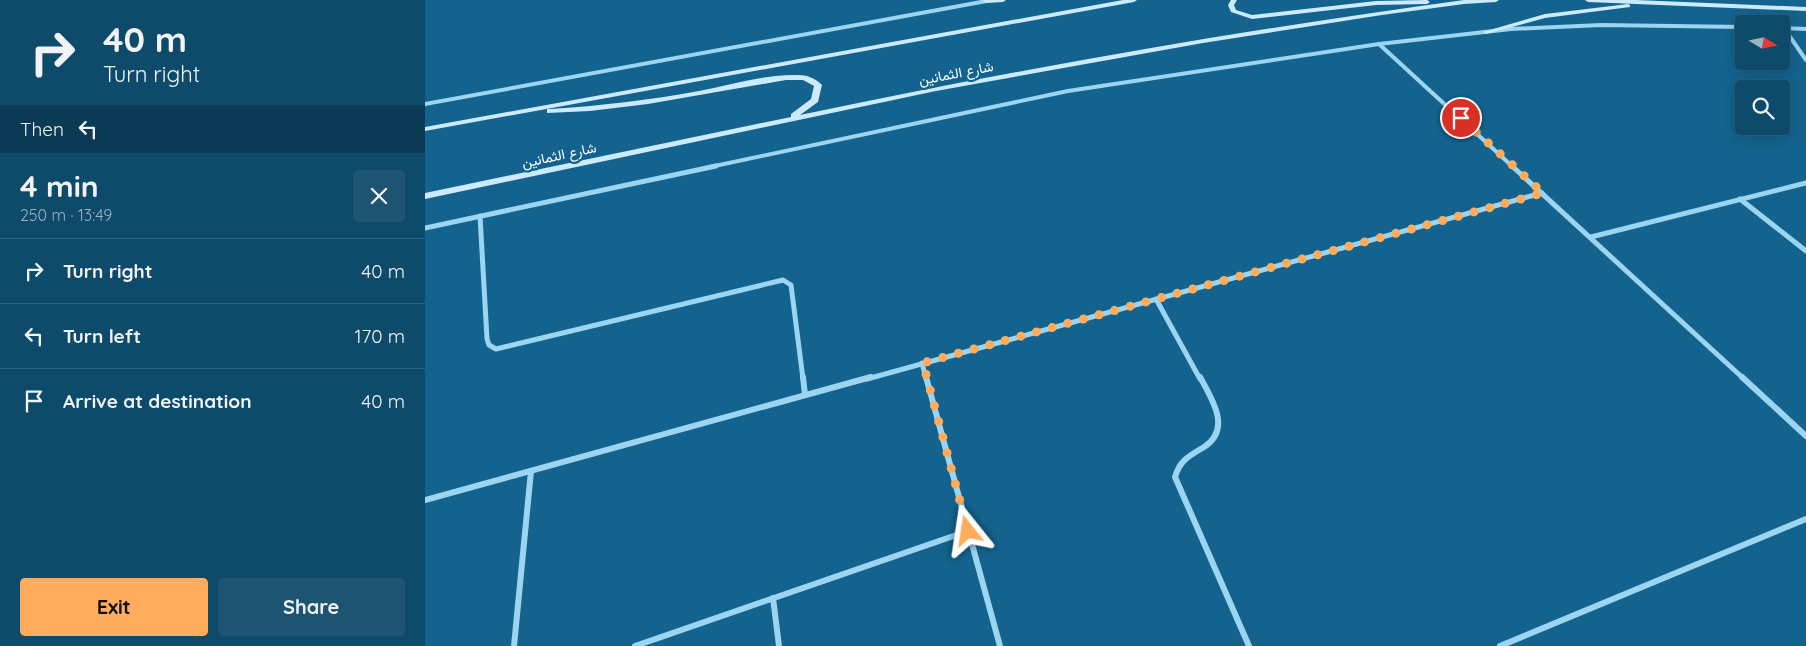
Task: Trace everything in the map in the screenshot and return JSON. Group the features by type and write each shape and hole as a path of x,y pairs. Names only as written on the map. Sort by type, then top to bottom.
{"street":[{"path":"425,104 1003,0"},
{"path":"425,129 1134,0"},
{"path":"1233,0 1231,5 1233,11 1252,17 1376,3 1464,2"},
{"name":"شارع الثمانين","path":"425,196 936,88 1194,43 1464,2 1496,0"},
{"path":"1588,0 1806,9"},
{"path":"1487,32 1545,16 1663,2"},
{"path":"425,228 1068,91 1379,44 1487,32 1601,25 1735,27"},
{"path":"1790,28 1806,28"},
{"path":"1790,38 1806,60"},
{"path":"1379,44 1806,436"},
{"path":"515,112 595,109 670,99 797,77 811,79 819,85 815,100 786,120"},
{"path":"1591,237 1806,183"},
{"path":"425,500 1543,193"},
{"path":"1740,199 1806,251"},
{"path":"480,216 487,339 489,345 496,349 783,280 791,285 805,395"},
{"path":"1156,299 1216,408 1219,420 1217,433 1206,447 1184,456 1179,463 1175,477 1249,646"},
{"path":"923,363 1000,646"},
{"path":"514,646 531,471"},
{"path":"1500,646 1806,520"},
{"path":"635,646 968,531"},
{"path":"773,598 779,646"}],"route":[{"path":"968,531 923,363 1543,193 1461,118"}]}
